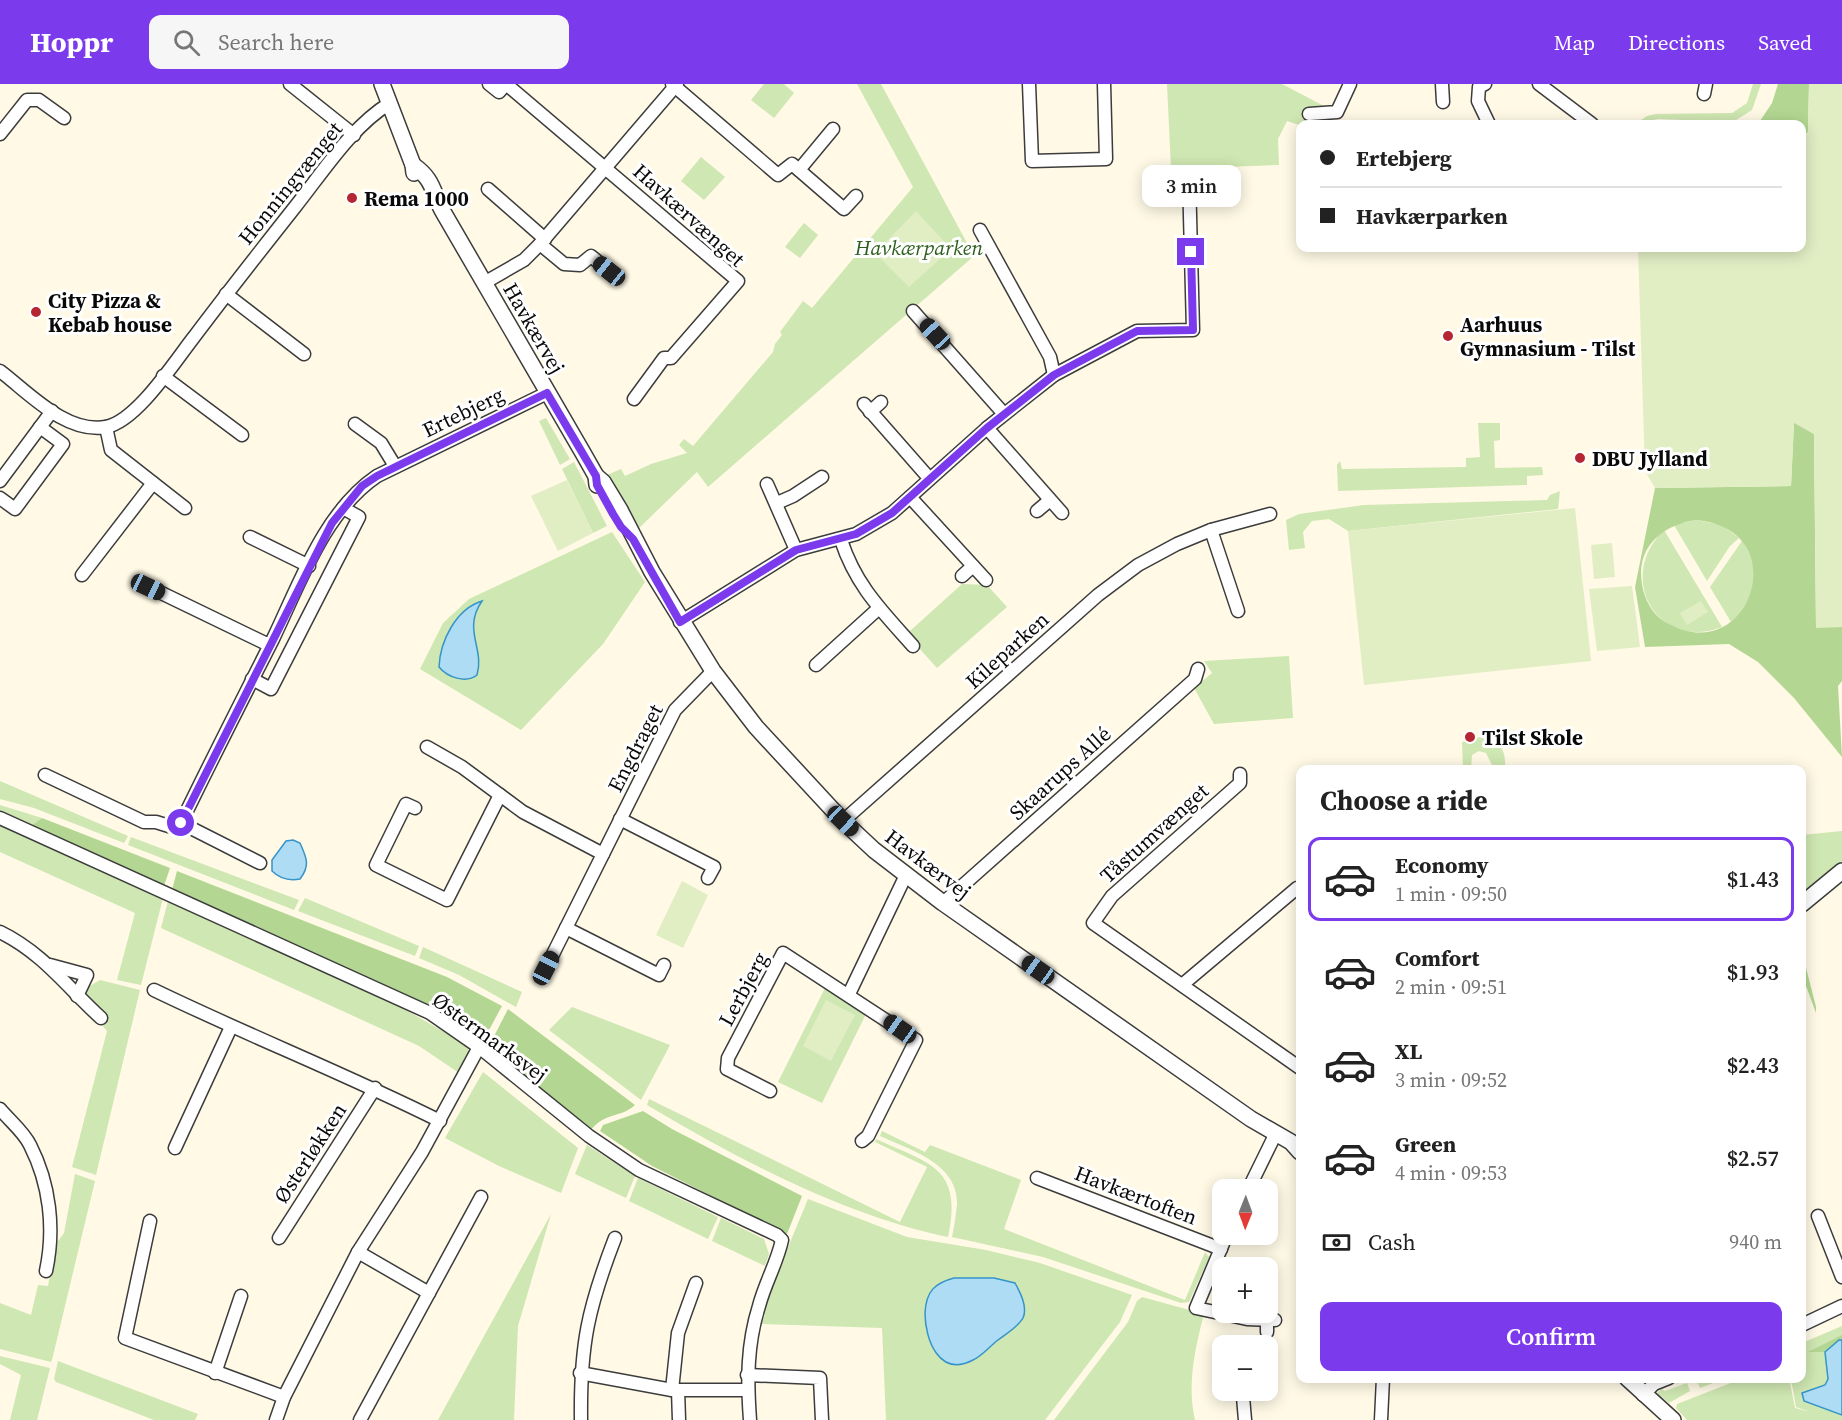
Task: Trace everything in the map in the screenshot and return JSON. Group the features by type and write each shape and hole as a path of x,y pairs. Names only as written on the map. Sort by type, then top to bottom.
{"street":[{"path":"290,84 354,135"},
{"name":"Havkærvej","path":"382,84 402,142 413,165 414,174 437,201 596,476 597,485 617,521 633,539 680,622 713,671 756,727 843,821 906,875 1296,1150"},
{"name":"Havkærvej","path":"390,104 392,84"},
{"name":"Havkærvænget","path":"489,84 499,92 506,84 738,281 671,358 664,358 634,399"},
{"path":"1029,84 1032,161 1106,159 1104,84"},
{"path":"1309,114 1337,112 1350,84"},
{"path":"1442,84 1443,102"},
{"path":"1485,84 1479,87 1478,101 1487,120"},
{"path":"1539,84 1587,120"},
{"name":"Havkærvænget","path":"484,283 524,260 543,241 675,85 778,176 792,164 799,170"},
{"path":"0,134 27,100 39,100 64,118"},
{"name":"Honningvænget","path":"106,427 117,423 132,412 164,376 226,294 354,135 371,115 390,104"},
{"path":"833,129 799,170 844,209 856,196"},
{"path":"680,622 796,550 841,540 884,518 987,428 1054,375 1137,331 1193,330 1189,177"},
{"path":"488,189 564,264 580,264 591,256 609,271"},
{"path":"980,230 1050,357 1054,375"},
{"path":"226,294 304,354"},
{"path":"913,311 938,332 1004,414"},
{"path":"0,371 52,411 78,425 106,427 111,450 185,508"},
{"path":"164,376 242,435"},
{"name":"Ertebjerg","path":"181,823 309,566 343,508 362,486 395,466 547,393"},
{"path":"881,402 867,408 929,478"},
{"path":"0,481 52,411"},
{"path":"355,424 381,443 395,466"},
{"path":"0,498 15,509 63,444 40,427"},
{"path":"987,428 1062,513"},
{"path":"777,503 793,496 822,477"},
{"path":"82,575 153,483"},
{"path":"767,484 796,550"},
{"path":"909,497 986,580"},
{"path":"1037,511 1050,500"},
{"path":"252,679 271,689 359,517 343,508"},
{"name":"Kileparken","path":"843,821 1098,595 1138,565 1211,530 1270,514"},
{"path":"1211,530 1238,610"},
{"path":"250,537 309,566"},
{"path":"841,540 849,567 879,608 914,646"},
{"path":"962,576 973,566"},
{"path":"148,587 269,645"},
{"path":"816,665 879,608"},
{"name":"Skaarups Allé","path":"943,903 1196,679 1198,669"},
{"name":"Engdraget","path":"546,968 675,710 713,671"},
{"path":"427,747 462,767 523,812 603,854"},
{"name":"Tåstumvænget","path":"1240,774 1240,783 1112,896 1094,923 1296,1065"},
{"path":"45,775 144,822 156,822 172,827 181,823 260,863"},
{"path":"415,808 406,804 376,865 447,900 500,795"},
{"name":"Østermarksvej","path":"0,818 430,1013 479,1047 572,1122 639,1170 777,1235 782,1240 759,1305 749,1343 747,1375 750,1420"},
{"name":"Engdraget","path":"620,819 714,867 708,878"},
{"path":"1806,901 1842,871"},
{"path":"849,994 906,875"},
{"path":"1182,985 1296,889"},
{"path":"566,928 659,975 664,965"},
{"path":"0,932 50,965 76,996 101,1018"},
{"name":"Lerbjerg","path":"770,1091 727,1069 728,1058 783,953 849,994 916,1041 868,1136 862,1141"},
{"path":"50,965 87,975 76,996"},
{"name":"Østerløkken","path":"154,990 231,1027 375,1088 440,1121"},
{"path":"175,1148 231,1027"},
{"path":"276,1420 284,1397 358,1252 440,1121 479,1047"},
{"name":"Østerløkken","path":"279,1238 375,1088"},
{"path":"0,1109 29,1143 48,1197 52,1244 46,1271"},
{"path":"1253,1179 1274,1136"},
{"name":"Havkærtoften","path":"1037,1178 1221,1249"},
{"path":"360,1420 481,1197"},
{"path":"1818,1216 1842,1277"},
{"path":"150,1221 125,1338 284,1397"},
{"path":"581,1420 580,1373 590,1309 615,1238"},
{"path":"1223,1245 1196,1308 1270,1324"},
{"path":"358,1252 429,1293"},
{"path":"679,1420 675,1390 678,1333 696,1283"},
{"path":"215,1373 241,1296"},
{"path":"1806,1323 1842,1306"},
{"path":"580,1373 675,1390 748,1390"},
{"path":"747,1375 820,1378 822,1420"},
{"path":"1381,1420 1383,1383"},
{"path":"1623,1383 1643,1395"},
{"path":"1631,1383 1673,1420"},
{"path":"1643,1395 1656,1383"},
{"path":"1243,1401 1245,1420"}],"green space":[{"path":"764,84 784,84 794,93 774,118 751,100"},
{"name":"Havkærparken","path":"857,84 881,84 974,256 708,487 697,472 639,528 607,475 621,469 625,476 651,464 687,453 679,445 684,439 693,446 773,352 775,344 782,335 780,332 803,301 812,308 913,187"},
{"path":"1167,84 1282,84 1324,106 1306,120 1296,120 1296,124 1287,121 1278,139 1279,165 1171,169"},
{"path":"1753,84 1761,84 1752,110 1736,120 1641,120 1656,114 1732,113 1747,103"},
{"path":"1778,84 1809,84 1808,132 1806,134 1806,120 1761,120 1772,103"},
{"path":"1809,84 1842,84 1842,627 1816,628 1814,434 1794,423 1791,486 1655,488 1645,471 1638,252 1806,252 1806,134 1808,132"},
{"path":"701,157 725,177 704,200 681,181"},
{"path":"916,211 951,249 909,287 875,253"},
{"path":"804,223 818,235 800,258 785,247"},
{"path":"546,418 570,459 560,465 539,421"},
{"path":"1794,422 1814,434 1816,627 1842,627 1842,681 1838,686 1842,757 1794,698 1758,662 1729,644 1645,647 1635,587 1655,488 1791,486","holes":["1696,520 1727,529 1746,546 1753,569 1751,593 1739,613 1721,628 1696,632 1661,619 1647,601 1641,580 1643,561 1651,543 1676,525"]},
{"path":"1478,423 1500,423 1500,440 1494,441 1495,468 1542,467 1543,475 1527,476 1527,485 1338,491 1337,465 1340,461 1342,469 1466,467 1466,458 1480,457"},
{"path":"574,462 607,526 593,533 562,469"},
{"path":"567,480 593,533 558,551 531,496"},
{"path":"1560,491 1558,509 1348,531 1329,519 1312,521 1303,532 1305,548 1289,550 1286,520 1299,514 1364,505 1547,500 1550,495"},
{"path":"1575,508 1591,661 1364,685 1348,531"},
{"path":"1696,520 1722,525 1739,538 1730,546 1707,581 1674,525"},
{"path":"1664,530 1722,627 1699,632 1679,629 1662,620 1650,606 1644,588 1643,568 1650,549"},
{"path":"612,532 645,582 603,644 521,730 420,669 443,623 469,599"},
{"path":"1742,541 1752,562 1753,584 1746,605 1731,622 1710,587"},
{"path":"1612,543 1615,577 1594,579 1591,545"},
{"path":"962,584 987,585 1007,607 937,668 918,647 910,631"},
{"path":"1632,586 1640,647 1597,651 1589,589"},
{"path":"1701,601 1708,612 1687,625 1680,613"},
{"path":"1289,656 1293,718 1214,724 1194,688 1212,673 1204,661"},
{"path":"1484,736 1493,740 1500,746 1505,765 1492,765 1486,753 1479,751 1472,755 1471,765 1463,765 1462,742"},
{"path":"0,781 128,836 124,843 34,808 0,799"},
{"path":"0,805 42,818 32,825 0,811"},
{"path":"42,818 170,868 164,886 32,825"},
{"path":"0,824 163,898 141,985 117,980 135,913 0,852"},
{"path":"1842,831 1842,861 1806,890 1806,835"},
{"path":"131,837 299,900 294,910 128,845"},
{"path":"177,871 447,977 502,1006 482,1043 172,890"},
{"path":"682,881 708,895 683,948 656,935"},
{"path":"305,898 419,946 415,956 298,911"},
{"path":"168,901 385,998 467,1045 470,1055 459,1073 419,1046 161,928"},
{"path":"423,947 522,992 516,1007 459,975 419,958"},
{"path":"1806,968 1816,1007 1816,1013 1806,986"},
{"path":"100,980 140,990 96,1175 72,1167 107,1031 101,1024 107,1015 87,1000 84,994 85,989"},
{"path":"825,988 866,1014 822,1103 778,1082"},
{"path":"826,1000 855,1015 831,1061 803,1046"},
{"path":"572,1007 670,1045 641,1100 549,1030"},
{"path":"508,1009 635,1105 602,1120 590,1131 488,1048"},
{"path":"483,1072 578,1148 561,1193 499,1166 445,1138"},
{"path":"649,1099 900,1222 927,1167 875,1142 876,1139 912,1155 938,1171 946,1182 951,1196 948,1237 869,1215 792,1183 647,1105"},
{"path":"643,1111 672,1129 802,1196 787,1234 652,1166 600,1131 603,1125"},
{"path":"882,1131 925,1152 930,1145 1021,1180 1004,1229 1185,1300 1205,1252 1209,1257 1189,1302 1181,1303 1043,1257 952,1237 957,1204 950,1178 930,1160 880,1136"},
{"path":"587,1145 635,1176 626,1198 575,1174"},
{"path":"75,1174 95,1181 52,1360 51,1362 0,1349 0,1303 31,1315 38,1285 48,1286 56,1244 64,1233"},
{"path":"638,1178 718,1217 708,1239 629,1201"},
{"path":"808,1199 907,1237 986,1250 1040,1263 1132,1295 1120,1322 1045,1420 886,1420 882,1328 762,1324 772,1286"},
{"path":"551,1214 518,1326 514,1420 438,1420"},
{"path":"721,1218 764,1239 769,1254 765,1266 712,1241"},
{"path":"1142,1297 1204,1314 1192,1379 1195,1420 1054,1420 1128,1322 1137,1301"},
{"path":"1842,1326 1842,1420 1687,1420 1676,1408 1677,1404 1731,1383 1790,1383 1795,1408 1810,1412 1796,1407 1792,1383 1806,1383 1806,1341"},
{"path":"1842,1335 1842,1340 1825,1352 1808,1352"},
{"path":"0,1356 50,1368 37,1420 10,1420 21,1375 0,1364"},
{"path":"58,1361 198,1414 195,1420 154,1420 56,1382 54,1379"},
{"path":"1687,1383 1690,1391 1669,1403 1657,1393 1662,1389 1665,1391"},
{"path":"1698,1383 1713,1383 1700,1388"}],"water":[{"path":"482,601 476,611 474,621 479,665 477,675 468,679 452,676 439,667 446,637 464,611"},
{"path":"293,840 300,843 306,857 306,865 300,879 292,880 281,878 272,871 272,860 286,841"},
{"path":"954,1278 994,1278 1015,1283 1025,1309 1023,1318 1015,1327 980,1356 961,1364 951,1364 936,1353 928,1334 925,1313 927,1299 933,1289 942,1282"},
{"path":"1842,1340 1842,1415 1804,1401 1802,1393 1825,1385 1828,1379 1825,1352"}],"place":[{"name":"Rema 1000","path":"352,198"},
{"name":"City Pizza & Kebab house","path":"36,312"},
{"name":"Aarhuus Gymnasium - Tilst","path":"1448,336"},
{"name":"DBU Jylland","path":"1580,458"},
{"name":"Tilst Skole","path":"1470,737"}],"route":[{"path":"181,823 332,523 362,486 377,476 547,393 596,476 597,485 613,514 621,527 633,539 680,622 796,550 827,544 856,534 892,513 987,428 1054,375 1137,331 1193,330 1191,252"}]}
